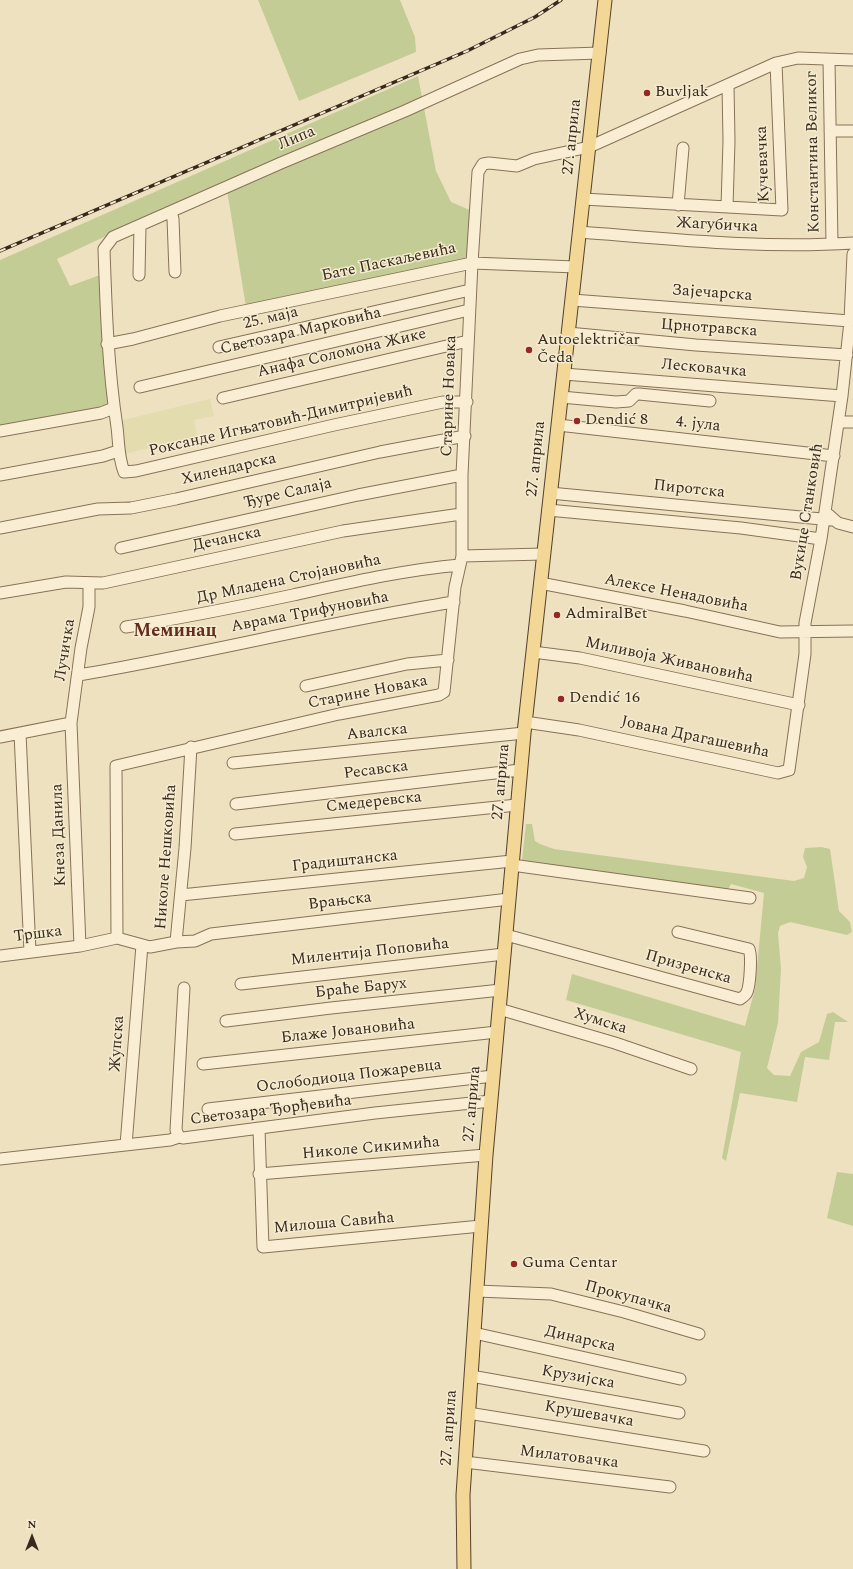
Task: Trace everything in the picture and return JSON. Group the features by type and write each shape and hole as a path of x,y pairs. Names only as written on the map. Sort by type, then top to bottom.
{"main road":[{"name":"27. априла","path":"464,1569 463,1508 465,1462 481,1226 520,770 605,0"}],"street":[{"name":"Липа","path":"118,451 118,438 107,344 104,249 114,237 281,163 405,111 520,59 538,55 600,53"},
{"path":"589,147 776,63 798,58 853,60"},
{"name":"Константина Великог","path":"829,60 832,244"},
{"name":"Кучевачка","path":"583,199 782,210 776,63"},
{"name":"Кучевачка","path":"727,207 729,134 728,85"},
{"path":"830,131 853,131"},
{"name":"Бате Паскаљевића","path":"107,344 133,339 220,316 472,263 478,172 480,167 489,163 517,166 534,159 589,147"},
{"path":"678,205 682,148"},
{"path":"171,212 173,219 175,272"},
{"path":"139,275 140,226"},
{"name":"Жагубичка","path":"580,232 709,243 798,246 853,243"},
{"name":"Вукице Станковић","path":"830,518 834,456 850,321 853,254"},
{"path":"472,263 576,266"},
{"name":"Старине Новака","path":"117,938 116,766 191,747 339,714 439,695 444,692 454,602 461,561 462,475 467,402 469,310 472,263"},
{"name":"25. маја","path":"219,347 470,290"},
{"name":"Зајечарска","path":"572,300 850,321"},
{"name":"Светозара Марковића","path":"140,387 469,310"},
{"name":"Црнотравска","path":"568,333 847,355"},
{"name":"Анафа Соломона Жике","path":"223,398 468,341"},
{"name":"Лесковачка","path":"564,374 842,396"},
{"path":"561,397 616,402 629,401 636,394 639,394 710,401"},
{"name":"Роксанде Игњатовић-Димитријевић","path":"118,451 124,472 128,473 443,402 467,402"},
{"path":"0,430 101,412 114,408"},
{"path":"839,422 853,422"},
{"name":"4. јула","path":"558,425 834,456"},
{"name":"Хилендарска","path":"0,528 98,509 115,510 161,502 380,452 465,436"},
{"path":"0,475 103,456 118,451"},
{"name":"Ђуре Салаја","path":"122,548 358,495 462,475"},
{"name":"Пиротска","path":"550,493 830,518 853,527"},
{"path":"548,510 822,536 829,527 830,518"},
{"name":"Дечанска","path":"0,593 66,582 103,583 343,531 461,514"},
{"name":"Вукице Станковић","path":"786,772 791,768 805,654 805,623 822,536"},
{"name":"Др Младена Стојановића","path":"126,627 183,618 362,580 433,568 461,561 544,554"},
{"name":"Лучичка","path":"71,723 81,648 90,607 89,583"},
{"name":"Алексе Ненадовића","path":"540,583 685,611 780,632 853,631"},
{"name":"Аврама Трифуновића","path":"78,675 138,665 306,630 454,602"},
{"name":"Миливоја Живановића","path":"532,652 580,658 799,705"},
{"path":"306,686 407,664 448,660"},
{"path":"0,737 71,723"},
{"name":"Кнеза Данила","path":"71,723 80,946"},
{"name":"Авалска","path":"234,764 525,727"},
{"name":"Јована Драгашевића","path":"525,727 579,730 778,772 786,772"},
{"path":"20,733 30,952"},
{"name":"Николе Нешковића","path":"80,946 117,938 142,945 160,946 176,942 181,895 191,747"},
{"name":"Ресавска","path":"236,804 520,770"},
{"name":"Смедеревска","path":"235,834 517,805"},
{"name":"Градиштанска","path":"181,895 512,863 750,898"},
{"name":"Врањска","path":"176,942 190,942 207,935 218,933 509,899"},
{"name":"Призренска","path":"506,935 740,999 745,996 749,979 749,949 678,932"},
{"name":"Жупска","path":"126,1144 142,945"},
{"name":"Тршка","path":"0,956 80,946"},
{"name":"Милентија Поповића","path":"240,984 504,954"},
{"name":"Светозара Ђорђевића","path":"184,988 176,1130 179,1137 183,1138 375,1113 491,1101"},
{"name":"Браће Барух","path":"226,1021 338,1007 501,990"},
{"name":"Хумска","path":"499,1009 615,1043 691,1069"},
{"name":"Блаже Јовановића","path":"203,1064 497,1032"},
{"name":"Ослободиоца Пожаревца","path":"208,1109 493,1076"},
{"path":"259,1129 259,1174"},
{"path":"0,1159 170,1140 179,1137"},
{"name":"Николе Сикимића","path":"259,1174 486,1155"},
{"name":"Милоша Савића","path":"259,1174 262,1246 481,1226"},
{"name":"Прокупачка","path":"477,1291 551,1294 624,1312 699,1334"},
{"name":"Динарска","path":"474,1333 680,1379"},
{"name":"Крузијска","path":"471,1376 679,1413"},
{"name":"Крушевачка","path":"468,1413 704,1451"},
{"name":"Милатовачка","path":"465,1462 670,1487"}],"shaded area":[{"path":"210,399 214,416 194,420 197,436 125,454 119,421"}],"green space":[{"path":"258,0 400,0 415,37 416,52 299,101"},
{"path":"418,76 436,171 451,202 472,211 469,259 246,307 226,184 155,213 57,259 70,286 100,275 109,405 102,409 0,427 0,260"},
{"path":"526,824 532,824 535,841 554,849 794,881 804,878 807,867 803,857 805,848 821,847 830,849 839,911 850,922 852,932 847,935 790,922 780,926 778,933 781,969 778,1023 767,1068 774,1075 790,1076 801,1052 819,1042 827,1014 833,1012 848,1022 835,1022 829,1060 805,1057 797,1102 740,1093 726,1161 722,1158 741,1052 566,1000 572,974 745,1026 755,989 764,893 731,884 727,891 522,860"},
{"path":"837,1172 853,1174 853,1226 827,1218"}],"railway":[{"path":"0,251 467,51 535,17 561,0"}],"place":[{"name":"Buvljak","path":"647,93"},
{"name":"Autoelektričar Čeda","path":"529,350"},
{"name":"Dendić 8","path":"577,421"},
{"name":"AdmiralBet","path":"557,615"},
{"name":"Dendić 16","path":"561,699"},
{"name":"Guma Centar","path":"514,1264"}],"district":[{"name":"Меминац","path":"175,632"}]}
